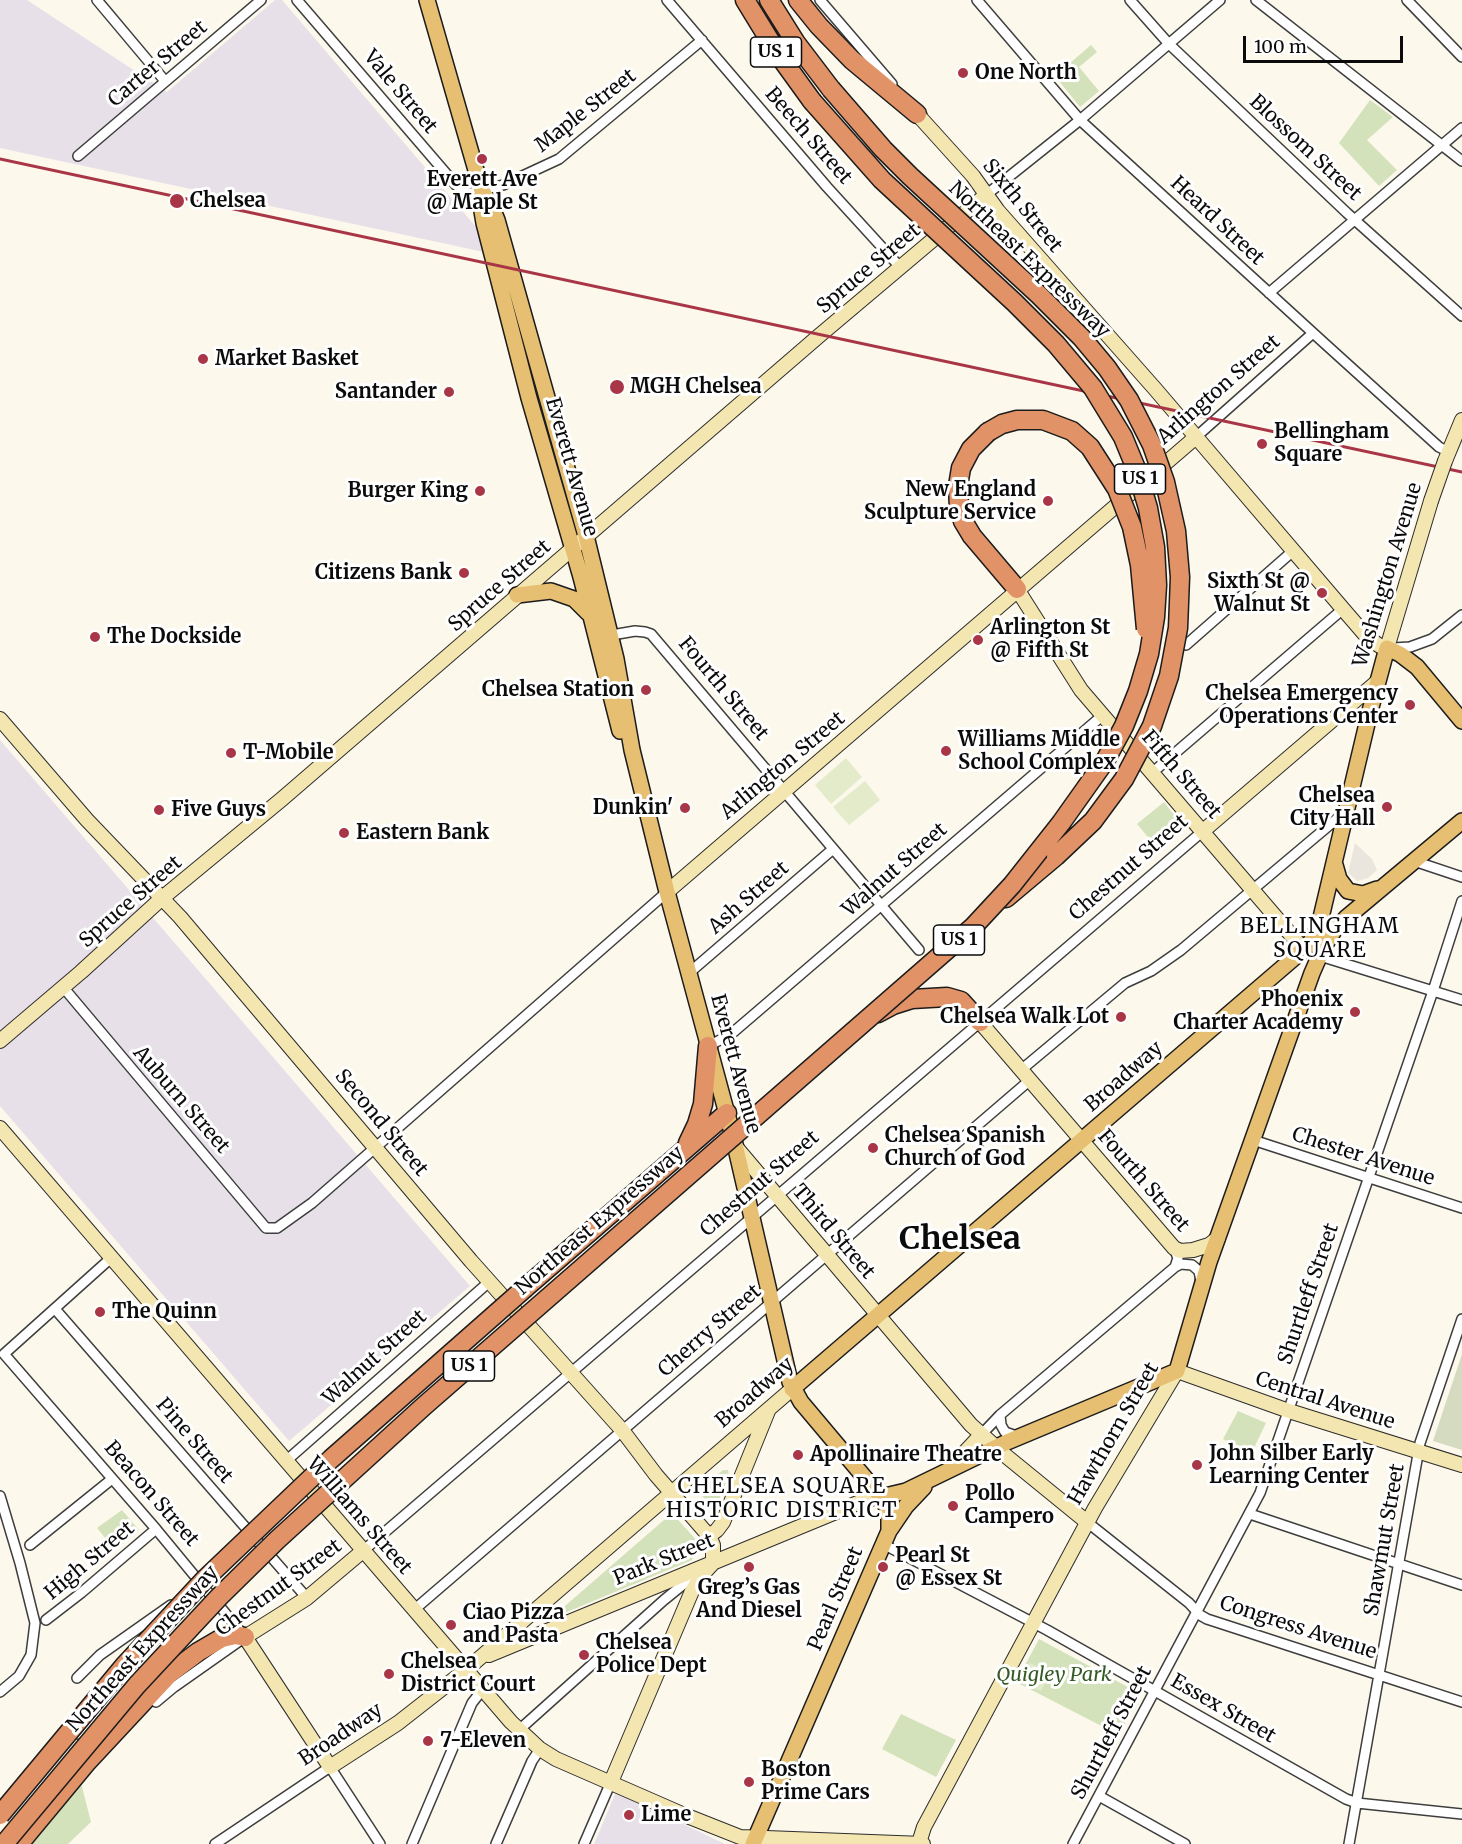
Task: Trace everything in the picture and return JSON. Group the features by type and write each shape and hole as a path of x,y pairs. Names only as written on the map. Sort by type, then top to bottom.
{"highway":[{"name":"Northeast Expressway","path":"4,1844 140,1681 193,1623 269,1548 486,1350 1071,843 1118,788 1147,736 1166,686 1177,638 1180,577 1175,522 1159,464 1139,418 1107,368 1061,316 896,163 831,89 796,43 769,0"},
{"path":"798,0 844,52 917,114"},
{"name":"Northeast Expressway","path":"4,1844 137,1685 277,1540 424,1406 946,952 987,913 1031,861 1105,760 1131,710 1149,654 1157,585 1152,527 1137,471 1114,419 1093,388 1056,344 889,187 854,150 812,101 746,5"},
{"path":"1017,589 972,536 963,521 959,508 958,486 961,468 971,449 988,432 1002,424 1017,420 1047,420 1076,434 1095,454 1117,489 1134,536 1141,573 1149,654"},
{"path":"862,1024 893,1005 912,999 942,996 961,1001 980,1022"},
{"path":"671,1162 689,1141 697,1124 703,1104 708,1046"},
{"path":"0,1815 124,1666 206,1578 339,1452 727,1113"},
{"path":"19,1844 87,1762 150,1701 173,1670 198,1652 226,1637 235,1635 245,1637"}],"main road":[{"name":"Everett Avenue","path":"427,0 482,192 490,203 497,220 586,537 603,637 666,892 727,1113 792,1389"},
{"name":"Everett Avenue","path":"482,192 481,205 484,223 529,399 581,577 589,616 603,637"},
{"path":"518,595 537,591 551,591 565,595 582,605 589,616"},
{"name":"Washington Avenue","path":"1304,950 1313,939 1319,926 1387,648"},
{"path":"1387,648 1412,663 1461,719"},
{"path":"1320,956 1340,924 1462,821"},
{"path":"1335,859 1339,879 1348,891 1363,894 1386,885"},
{"name":"Broadway","path":"792,1389 1304,950"},
{"name":"Hawthorn Street","path":"1177,1371 1200,1290 1320,956"},
{"name":"Park Street","path":"881,1497 906,1491 1019,1437 1177,1371"},
{"path":"792,1389 881,1497 890,1517 886,1538"},
{"name":"Pearl Street","path":"754,1842 886,1538 911,1500 944,1473"}],"street":[{"path":"97,0 165,81"},
{"name":"Carter Street","path":"78,156 261,0"},
{"name":"Vale Street","path":"297,0 461,191 467,194 482,192"},
{"name":"Beech Street","path":"667,0 827,187 900,267"},
{"name":"Sixth Street","path":"820,0 1342,609 1372,642 1387,648"},
{"name":"Heard Street","path":"977,0 1080,120 1447,456"},
{"name":"Blossom Street","path":"1130,0 1168,44 1355,220 1462,316"},
{"name":"Spruce Street","path":"0,1041 161,898 282,799 900,267 1080,120 1220,0"},
{"path":"1256,0 1462,161"},
{"path":"1407,0 1462,57"},
{"name":"Maple Street","path":"482,192 536,171 565,155 702,40"},
{"path":"1269,293 1462,128"},
{"name":"Arlington Street","path":"277,1228 312,1203 783,790 1196,437 1313,333"},
{"name":"Washington Avenue","path":"1387,648 1431,501 1462,420"},
{"path":"1186,645 1293,551"},
{"name":"Fifth Street","path":"1017,589 1068,672 1304,950"},
{"path":"1153,772 1342,609"},
{"path":"1387,648 1410,647 1426,642 1438,636 1462,615"},
{"name":"Fourth Street","path":"603,637 635,631 651,634 918,950"},
{"name":"Chestnut Street","path":"245,1637 307,1598 364,1550 1378,681"},
{"name":"Walnut Street","path":"708,1046 730,1035 1103,715"},
{"name":"Second Street","path":"0,719 87,820 180,917 489,1282 622,1430 709,1536"},
{"path":"1254,890 1346,811"},
{"name":"Ash Street","path":"689,973 833,849"},
{"path":"1414,861 1462,877"},
{"name":"Cherry Street","path":"415,1609 826,1254 1125,983 1150,971 1181,950 1254,890"},
{"name":"Shurtleff Street","path":"1073,1844 1260,1493 1462,901"},
{"path":"1320,956 1462,1000"},
{"name":"Auburn Street","path":"63,987 266,1228 277,1228"},
{"name":"Fourth Street","path":"980,1022 1172,1246 1180,1251 1193,1250 1209,1245 1218,1238"},
{"name":"Williams Street","path":"0,1128 483,1689 519,1730 540,1749 556,1759 715,1829 754,1842 921,1844"},
{"name":"Chester Avenue","path":"1254,1140 1462,1208"},
{"name":"Third Street","path":"735,1145 878,1316"},
{"path":"1172,1246 1178,1256 1175,1267"},
{"path":"55,1309 111,1258"},
{"path":"1175,1267 1185,1264 1196,1268 1200,1275 1200,1290"},
{"name":"Pearl Street","path":"944,1473 1000,1415 1175,1267"},
{"name":"Walnut Street","path":"286,1461 489,1282"},
{"name":"Beacon Street","path":"55,1309 4,1354 202,1582 245,1637 380,1844"},
{"name":"Pine Street","path":"55,1309 307,1598"},
{"name":"Congress Avenue","path":"878,1316 981,1435 995,1448 1207,1619 1462,1702"},
{"name":"Shawmut Street","path":"1349,1844 1422,1435 1462,1319"},
{"name":"Central Avenue","path":"1177,1371 1289,1411 1462,1465"},
{"name":"Hawthorn Street","path":"921,1844 924,1827 1087,1522 1177,1371"},
{"name":"Broadway","path":"215,1844 398,1723 467,1669 792,1389"},
{"path":"584,1844 692,1591 701,1576 713,1563 713,1545 709,1536 723,1522 769,1409"},
{"path":"1000,1415 1001,1425 1005,1432 1019,1437"},
{"path":"30,1545 112,1479"},
{"path":"0,1496 35,1623 31,1655 19,1676 0,1692"},
{"name":"Park Street","path":"467,1669 493,1654 542,1633 865,1500 881,1497"},
{"path":"1250,1514 1462,1584"},
{"name":"High Street","path":"46,1620 156,1529"},
{"name":"Essex Street","path":"886,1538 1346,1799 1357,1803 1462,1814"},
{"path":"519,1730 672,1592 713,1563"},
{"path":"77,1678 100,1655 202,1582"},
{"path":"0,1807 37,1776 211,1594"},
{"path":"529,1616 526,1624 532,1632 542,1633"},
{"path":"412,1844 472,1703 483,1689"},
{"path":"496,1844 532,1761 540,1749"},
{"path":"1099,1796 1185,1844"}],"shaded area":[{"path":"0,0 27,0 167,92 275,0 282,0 476,227 484,252 0,148"},
{"path":"0,740 470,1286 289,1441 0,1106"},
{"path":"1355,843 1372,859 1377,870 1368,878 1357,881 1348,873"},
{"path":"616,1792 725,1844 594,1844"}],"green space":[{"path":"1091,45 1097,52 1079,67 1099,91 1080,107 1055,76"},
{"path":"1370,100 1393,117 1367,140 1397,170 1379,186 1339,143"},
{"path":"846,758 862,777 831,804 815,785"},
{"path":"865,781 880,800 849,825 833,807"},
{"path":"1164,802 1185,829 1159,850 1137,824"},
{"path":"1462,1354 1462,1450 1433,1441"},
{"path":"1238,1411 1266,1423 1251,1454 1223,1439"},
{"path":"723,1470 728,1470 729,1475 718,1502 708,1501 702,1496 701,1489"},
{"path":"122,1510 139,1530 115,1550 97,1528"},
{"path":"672,1513 699,1543 692,1560 550,1619"},
{"name":"Quigley Park","path":"1039,1639 1141,1694 1119,1735 1016,1682"},
{"path":"1030,1663 1050,1673 1041,1691 1021,1681"},
{"path":"901,1714 956,1740 936,1777 882,1749"},
{"path":"80,1779 91,1822 68,1844 29,1844"}],"railway":[{"path":"0,159 1462,472"}],"place":[{"name":"One North","path":"963,73"},
{"name":"Everett Ave @ Maple St","path":"482,159"},
{"name":"Chelsea","path":"177,201"},
{"name":"Market Basket","path":"203,359"},
{"name":"MGH Chelsea","path":"617,387"},
{"name":"Santander","path":"449,392"},
{"name":"Bellingham Square","path":"1262,444"},
{"name":"Burger King","path":"480,491"},
{"name":"New England Sculpture Service","path":"1048,501"},
{"name":"Citizens Bank","path":"464,573"},
{"name":"Sixth St @ Walnut St","path":"1322,593"},
{"name":"The Dockside","path":"95,637"},
{"name":"Arlington St @ Fifth St","path":"978,640"},
{"name":"Chelsea Station","path":"646,690"},
{"name":"Chelsea Emergency Operations Center","path":"1410,705"},
{"name":"Williams Middle School Complex","path":"946,751"},
{"name":"T-Mobile","path":"231,753"},
{"name":"Chelsea City Hall","path":"1387,807"},
{"name":"Dunkin'","path":"685,808"},
{"name":"Five Guys","path":"159,810"},
{"name":"Eastern Bank","path":"344,833"},
{"name":"Phoenix Charter Academy","path":"1355,1012"},
{"name":"Chelsea Walk Lot","path":"1121,1017"},
{"name":"Chelsea Spanish Church of God","path":"873,1148"},
{"name":"The Quinn","path":"100,1312"},
{"name":"Apollinaire Theatre","path":"798,1455"},
{"name":"John Silber Early Learning Center","path":"1197,1465"},
{"name":"Pollo Campero","path":"953,1506"},
{"name":"Greg’s Gas And Diesel","path":"749,1567"},
{"name":"Pearl St @ Essex St","path":"883,1567"},
{"name":"Ciao Pizza and Pasta","path":"451,1625"},
{"name":"Chelsea Police Dept","path":"584,1655"},
{"name":"Chelsea District Court","path":"389,1674"},
{"name":"7-Eleven","path":"428,1741"},
{"name":"Boston Prime Cars","path":"749,1782"},
{"name":"Lime","path":"629,1815"}],"district":[{"name":"BELLINGHAM SQUARE","path":"1320,939"},
{"name":"Chelsea","path":"960,1240"},
{"name":"CHELSEA SQUARE HISTORIC DISTRICT","path":"782,1499"}]}
